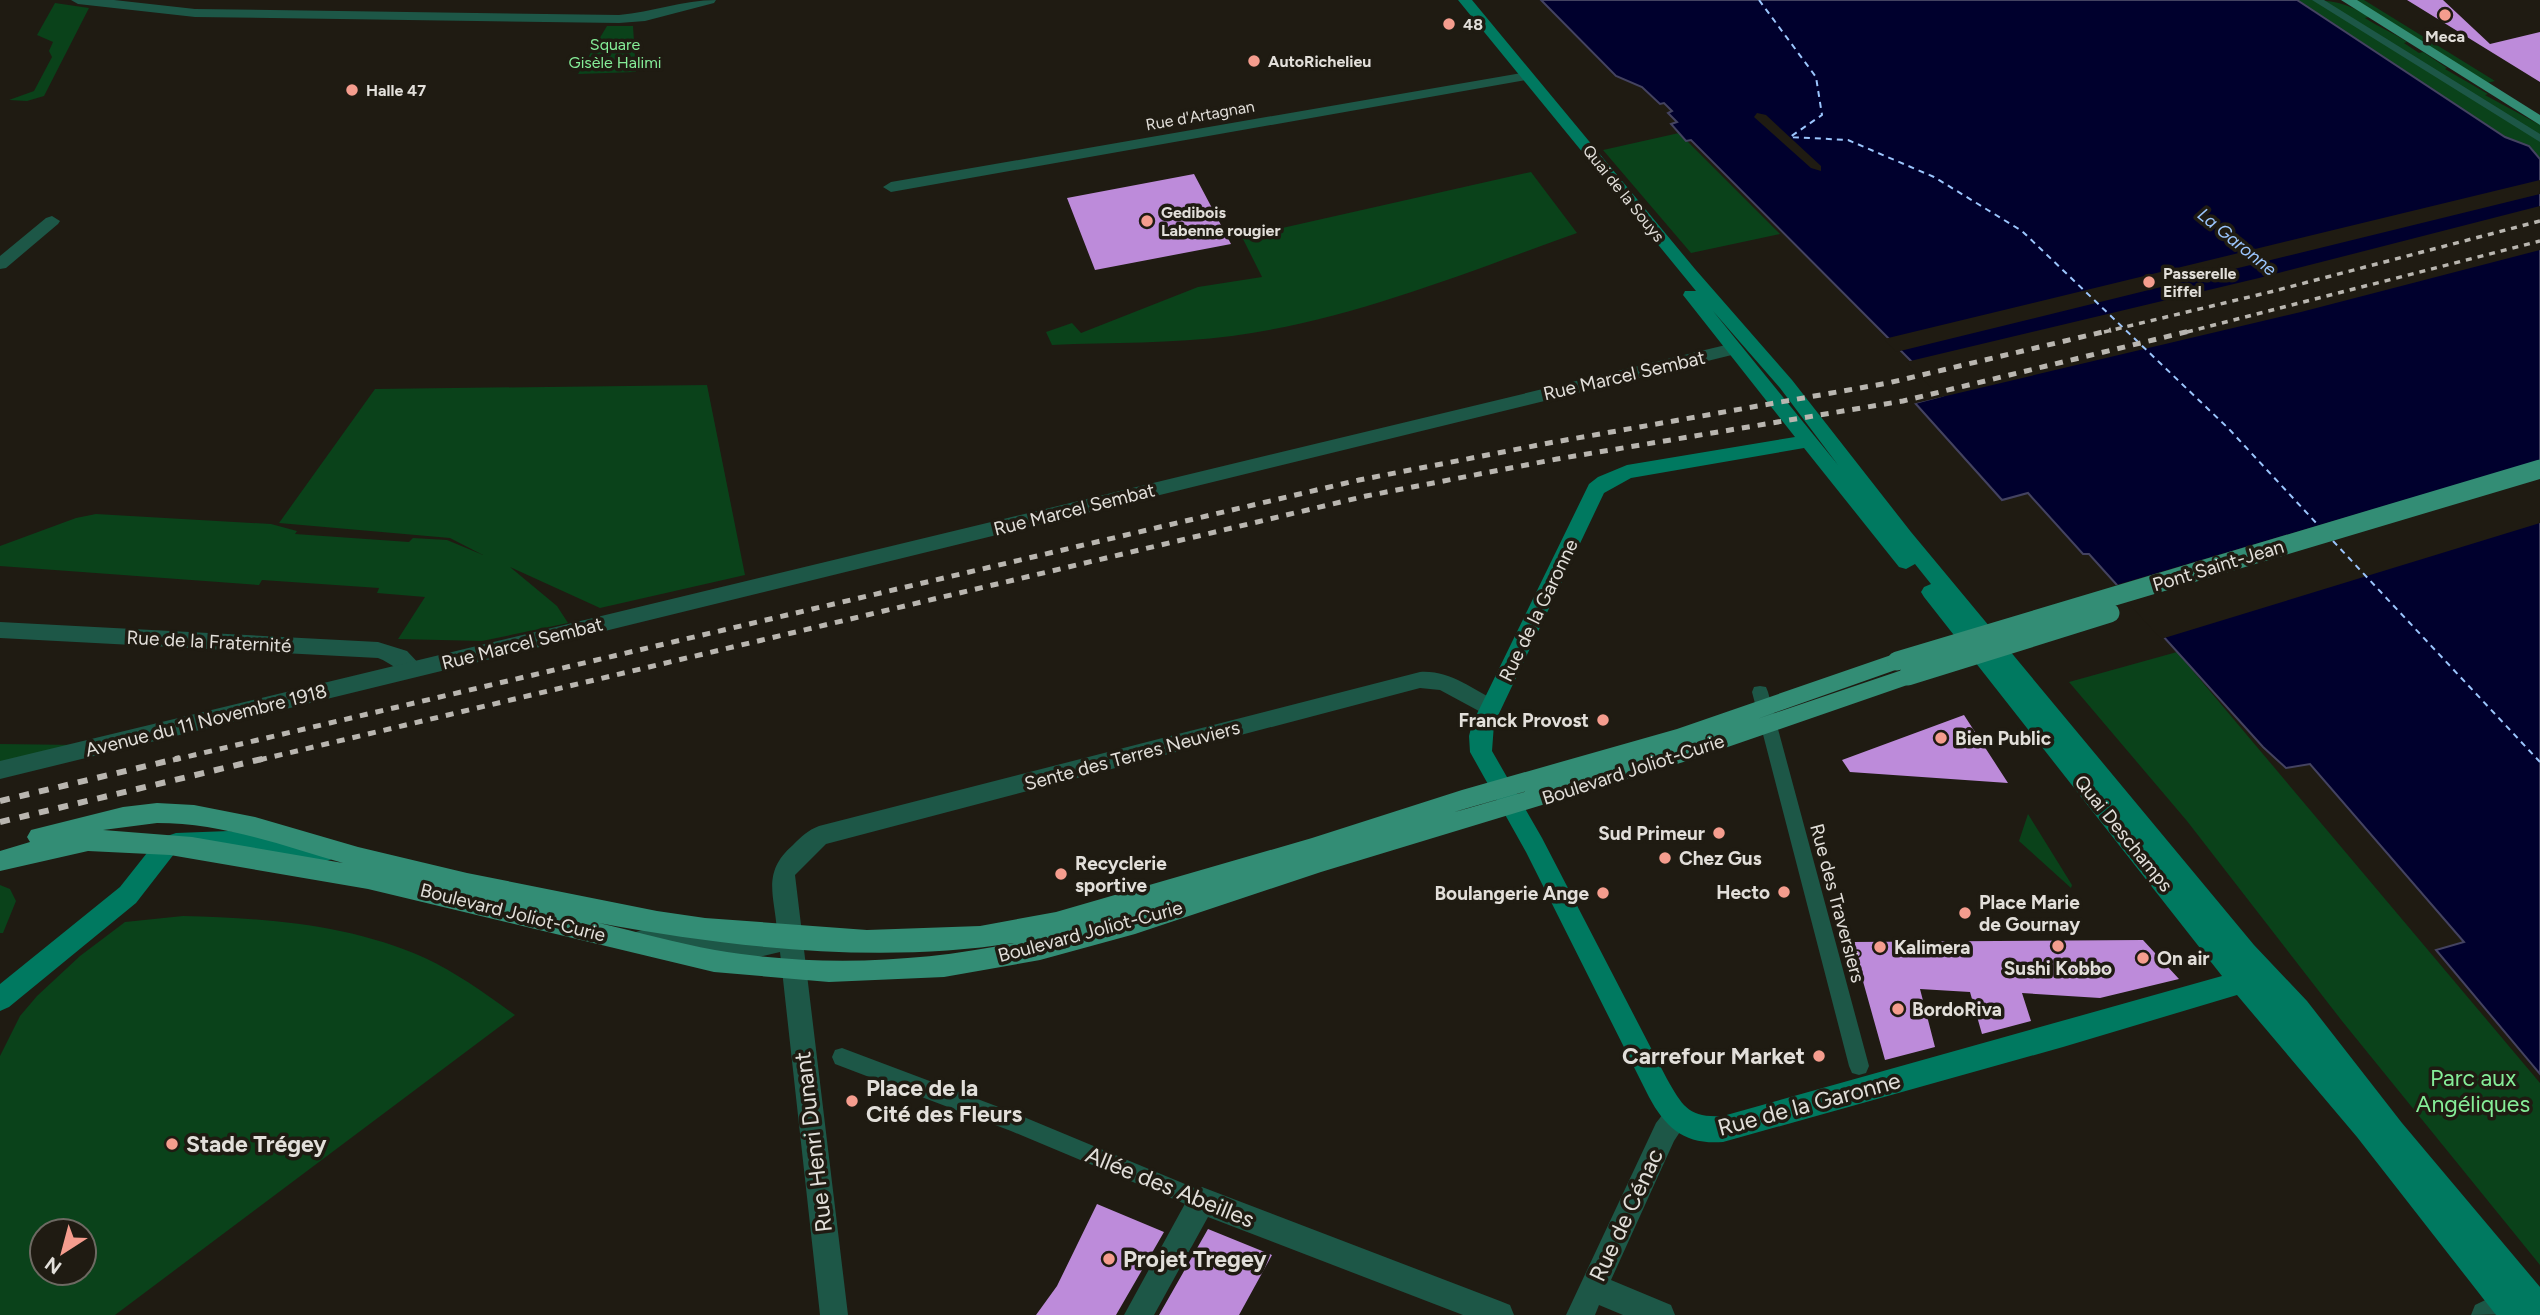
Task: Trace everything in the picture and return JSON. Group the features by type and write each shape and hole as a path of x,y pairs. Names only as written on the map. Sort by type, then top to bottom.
{"main road":[{"name":"Quai de la Souys","path":"1452,0 1689,273 1740,343"},
{"name":"Quai de la Souys","path":"1465,0 1521,77"},
{"path":"2348,0 2540,121"},
{"path":"2369,0 2540,106"},
{"name":"Quai Deschamps","path":"1740,343 2242,982 2367,1128 2502,1311"},
{"name":"Quai Deschamps","path":"1786,384 1820,447 1886,511 1903,537 2245,953 2298,1009 2393,1132 2540,1309"},
{"name":"Rue de la Garonne","path":"1820,447 1626,487 1587,508 1483,724 1479,746 1534,845 1658,1088 1676,1118 1700,1129 1723,1129 2063,1035 2242,982"},
{"name":"Pont Saint-Jean","path":"1903,669 2540,469"},
{"name":"Pont Saint-Jean","path":"1903,669 2189,588 2540,483"},
{"name":"Boulevard Joliot-Curie","path":"0,861 66,844 89,841 220,852 328,869 714,961 793,970 866,971 944,966 1031,951 1506,798 1764,708 1855,692 1903,669"},
{"name":"Boulevard Joliot-Curie","path":"0,848 102,821 172,813 241,824 343,853 601,913 692,928 791,938 839,942 936,942 1016,934 1506,798"},
{"path":"0,999 128,895 166,846 176,843 229,841 343,853"},
{"path":"2245,953 2247,969 2242,982 2260,990 2277,1005 2393,1132"}],"street":[{"path":"78,0 195,13 619,19 645,17 709,0"},
{"path":"2317,0 2540,138"},
{"name":"Rue d'Artagnan","path":"891,187 1521,77"},
{"path":"0,264 52,221"},
{"path":"1740,343 1786,384"},
{"name":"Rue Marcel Sembat","path":"413,669 1740,343"},
{"name":"Rue de la Fraternité","path":"0,630 378,650 401,657 413,669"},
{"name":"Avenue du 11 Novembre 1918","path":"0,770 413,669"},
{"name":"Sente des Terres Neuviers","path":"783,873 792,860 819,836 1420,680 1440,681 1490,708"},
{"name":"Rue des Traversiers","path":"1764,708 1858,1066"},
{"name":"Rue Henri Dunant","path":"783,873 834,1315"},
{"path":"632,942 689,940 754,947 791,938"},
{"name":"Allée des Abeilles","path":"842,1057 1012,1122 1202,1201 1500,1315"},
{"name":"Rue de Cénac","path":"1580,1315 1665,1132 1676,1118"},
{"path":"1138,1315 1202,1201"},
{"path":"1594,1286 1611,1296 1661,1315"}],"green space":[{"path":"2297,0 2335,2 2359,11 2369,17 2365,18 2407,42 2404,43 2419,53 2423,52 2447,68 2445,69 2488,94 2485,95 2540,125 2540,159 2528,146 2505,137"},
{"path":"2353,0 2364,0 2495,81 2487,83"},
{"path":"55,3 89,8 44,96 27,101 9,100 34,91 52,57 49,51 53,42 37,35"},
{"name":"Square Gisèle Halimi","path":"607,26 633,26 636,72 578,74"},
{"path":"1679,133 1780,234 1691,253 1603,150"},
{"path":"1531,172 1577,233 1407,294 1320,319 1210,339 1052,345 1046,332 1072,323 1081,333 1198,287 1262,277 1242,237"},
{"path":"707,385 745,575 600,608 510,567 557,606 568,623 482,641 398,639 425,597 377,593 379,588 262,580 259,585 0,566 0,546 76,518 96,514 271,524 297,531 295,534 409,542 413,538 447,540 483,555 450,538 279,523 375,389"},
{"name":"Parc aux Angéliques","path":"2177,652 2540,1083 2540,1265 2342,1021 2187,821 2069,682"},
{"path":"0,744 79,745 0,764"},
{"path":"2028,814 2072,885 2071,888 2019,841"},
{"path":"0,885 10,889 16,901 3,933 0,933"},
{"name":"Stade Trégey","path":"183,916 306,925 367,937 425,958 471,984 515,1015 115,1315 0,1315 0,1056 20,1016 37,996 80,956 125,922"}],"water":[{"name":"La Garonne","path":"1541,0 2297,0 2505,137 2529,146 2540,159 2540,1074 2436,950 2464,942 2310,764 2286,768 2263,747 2089,554 2083,554 2028,493 2002,500 1915,403 1942,396 1920,370 1691,140 1686,141 1671,124 1677,122 1668,113 1672,111 1664,103 1660,104 1642,87 1616,76"}],"pier":[{"path":"1757,113 1766,115 1821,166 1821,171 1811,168 1754,117"},
{"name":"Passerelle Eiffel","path":"2540,180 2540,194 1896,352 1884,339"},
{"path":"2540,206 2540,250 2301,312 1912,404 1914,400 1937,394 1906,362 2259,278"},
{"path":"2540,460 2540,523 2161,639 2113,586"}],"building":[{"path":"2407,0 2443,0 2490,44 2540,32 2540,82"},
{"name":"Gedibois Labenne rougier","path":"1194,174 1231,244 1095,270 1067,198"},
{"name":"Bien Public","path":"1964,715 2008,783 1850,772 1842,760"},
{"name":"BordoRiva","path":"2143,940 2179,979 2100,998 2022,993 2031,1021 1982,1034 1970,992 1920,989 1935,1047 1885,1060 1852,942"},
{"name":"Projet Tregey","path":"1097,1204 1164,1232 1116,1315 1036,1315 1057,1286"},
{"path":"1208,1229 1272,1255 1239,1315 1159,1315"}],"ferry route":[{"path":"1759,0 1816,77 1822,115 1790,137 1848,140 1934,177 2022,231 2228,428 2319,526"},
{"path":"2333,541 2540,762"}],"railway":[{"path":"2104,332 2274,291 2540,221"},
{"path":"2187,332 2540,241"},
{"path":"173,760 1359,480 1549,443 1888,383 2111,330"},
{"path":"259,760 1366,496 1557,459 1903,401 2194,330"},
{"path":"0,801 180,758"},
{"path":"0,822 266,758"}],"place":[{"name":"Meca","path":"2445,15"},
{"name":"48","path":"1449,24"},
{"name":"AutoRichelieu","path":"1254,61"},
{"name":"Halle 47","path":"352,90"},
{"name":"Gedibois Labenne rougier","path":"1147,221"},
{"name":"Passerelle Eiffel","path":"2149,282"},
{"name":"Franck Provost","path":"1603,720"},
{"name":"Bien Public","path":"1941,738"},
{"name":"Sud Primeur","path":"1719,833"},
{"name":"Chez Gus","path":"1665,858"},
{"name":"Recyclerie sportive","path":"1061,874"},
{"name":"Hecto","path":"1784,892"},
{"name":"Boulangerie Ange","path":"1603,893"},
{"name":"Place Marie de Gournay","path":"1965,913"},
{"name":"Sushi Kobbo","path":"2058,946"},
{"name":"Kalimera","path":"1880,947"},
{"name":"On air","path":"2143,958"},
{"name":"BordoRiva","path":"1898,1009"},
{"name":"Carrefour Market","path":"1819,1056"},
{"name":"Place de la Cité des Fleurs","path":"852,1101"},
{"name":"Stade Trégey","path":"172,1144"},
{"name":"Projet Tregey","path":"1109,1259"}]}
